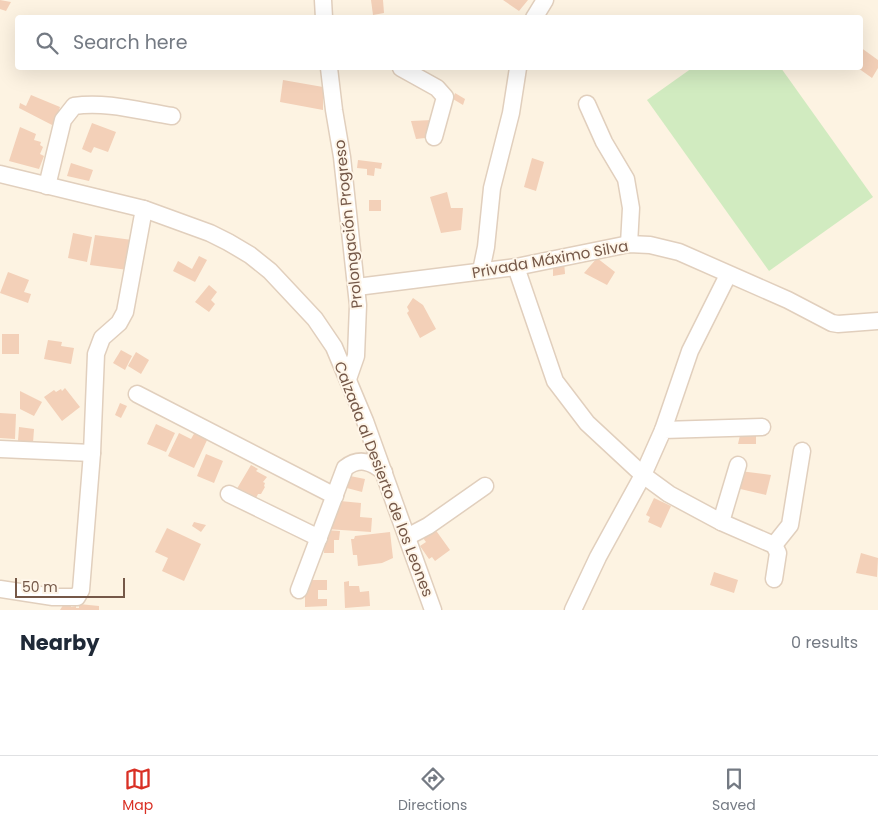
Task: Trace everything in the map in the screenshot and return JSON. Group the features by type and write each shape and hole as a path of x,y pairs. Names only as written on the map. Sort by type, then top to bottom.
{"street":[{"path":"322,0 324,15"},
{"path":"536,15 545,0"},
{"name":"Prolongación Progreso","path":"329,70 342,157 357,287 356,356 348,379"},
{"path":"404,70 436,88 445,97 434,137"},
{"path":"481,271 486,247 492,188 511,112 518,70"},
{"path":"47,186 63,120 74,106 84,104 101,105 172,116"},
{"path":"587,104 604,142 626,178 631,208 629,244"},
{"name":"Calzada al Desierto de los Leones","path":"0,174 144,209 210,233 250,255 270,271 315,319 334,347 384,472 433,610"},
{"path":"0,589 53,597 77,597 81,590 92,454 96,354 102,338 119,323 125,312 144,209"},
{"name":"Privada Máximo Silva","path":"357,287 516,267 629,244 650,244 679,252 788,300 832,323 878,321"},
{"path":"516,267 555,381 587,423 643,475 669,494 721,522 774,545 778,553 774,579"},
{"path":"572,610 598,556 643,475 663,430 690,351 728,275"},
{"path":"137,394 335,496"},
{"path":"663,430 762,427"},
{"path":"0,448 92,454"},
{"path":"774,545 790,525 802,451"},
{"path":"299,590 345,468 351,463 361,461 375,465 384,472"},
{"path":"721,522 738,465"},
{"path":"407,537 428,526 485,486"},
{"path":"229,494 318,538"}],"green space":[{"path":"689,70 782,70 873,197 769,271 647,100"}],"building":[{"path":"0,0 11,2 6,11 0,9"},
{"path":"371,0 383,0 384,13 373,15"},
{"path":"503,0 528,0 519,11"},
{"path":"863,49 878,60 878,68 872,78 861,70 863,70"},
{"path":"283,80 323,87 323,110 280,102"},
{"path":"455,93 465,99 463,105 453,99"},
{"path":"31,95 60,107 54,126 19,108 20,103 26,106"},
{"path":"432,120 434,137 416,139 411,121"},
{"path":"92,123 116,132 108,152 94,147 91,153 82,149"},
{"path":"20,127 36,134 34,140 41,142 40,145 43,147 40,154 44,156 39,169 9,161"},
{"path":"532,158 544,162 536,191 524,187"},
{"path":"358,160 382,163 381,169 375,168 374,176 367,175 367,169 357,168"},
{"path":"71,163 93,170 89,181 67,176"},
{"path":"447,192 451,208 463,208 461,230 441,233 430,197"},
{"path":"369,200 381,200 381,211 369,211"},
{"path":"73,233 92,237 87,262 68,258"},
{"path":"95,235 132,240 128,270 90,265"},
{"path":"199,256 207,260 195,282 173,271 178,261 192,269"},
{"path":"597,258 615,272 607,285 584,273"},
{"path":"564,260 565,274 553,276 553,262"},
{"path":"8,272 29,280 24,292 31,294 28,303 0,293"},
{"path":"209,285 217,292 211,300 215,304 209,312 195,302"},
{"path":"413,298 423,305 436,329 420,338 407,313 409,311 407,307"},
{"path":"2,334 19,334 19,354 2,354"},
{"path":"48,340 62,342 61,346 74,348 71,364 44,359"},
{"path":"121,350 132,356 125,370 113,363"},
{"path":"136,352 149,360 141,374 128,366"},
{"path":"65,388 80,407 62,421 44,397 54,390 56,392 61,389 62,391"},
{"path":"20,391 42,402 34,416 20,409"},
{"path":"120,403 127,406 121,418 115,415"},
{"path":"0,413 16,414 15,439 0,438"},
{"path":"156,424 175,433 166,452 147,444"},
{"path":"19,427 34,429 33,443 18,441"},
{"path":"741,431 756,433 756,444 738,444"},
{"path":"195,432 208,438 194,468 168,456 179,433 191,439"},
{"path":"206,454 223,461 214,483 197,476"},
{"path":"251,465 258,469 256,471 267,477 263,482 265,487 261,494 258,494 254,502 235,492"},
{"path":"740,471 771,475 766,495 736,488"},
{"path":"350,476 365,479 362,492 347,488"},
{"path":"654,498 671,506 661,528 648,522 650,517 646,515"},
{"path":"340,501 361,503 360,517 372,518 371,532 327,529"},
{"path":"194,522 206,525 201,532 192,526"},
{"path":"432,525 450,550 435,561 432,557 429,559 420,546 426,542 420,534"},
{"path":"167,528 201,544 184,581 162,571 168,558 155,552"},
{"path":"325,530 340,531 339,540 334,540 334,553 324,553"},
{"path":"390,532 393,558 382,563 358,566 357,555 353,555 351,539 354,539 355,536"},
{"path":"861,553 878,558 877,577 856,573"},
{"path":"714,572 738,580 734,593 710,585"},
{"path":"305,580 327,580 327,590 318,590 318,599 327,599 327,606 305,607"},
{"path":"349,581 349,586 359,586 360,592 369,591 370,606 345,608 344,582"},
{"path":"65,602 71,602 71,607 76,606 76,608 79,608 79,604 99,606 99,610 60,610"}]}
